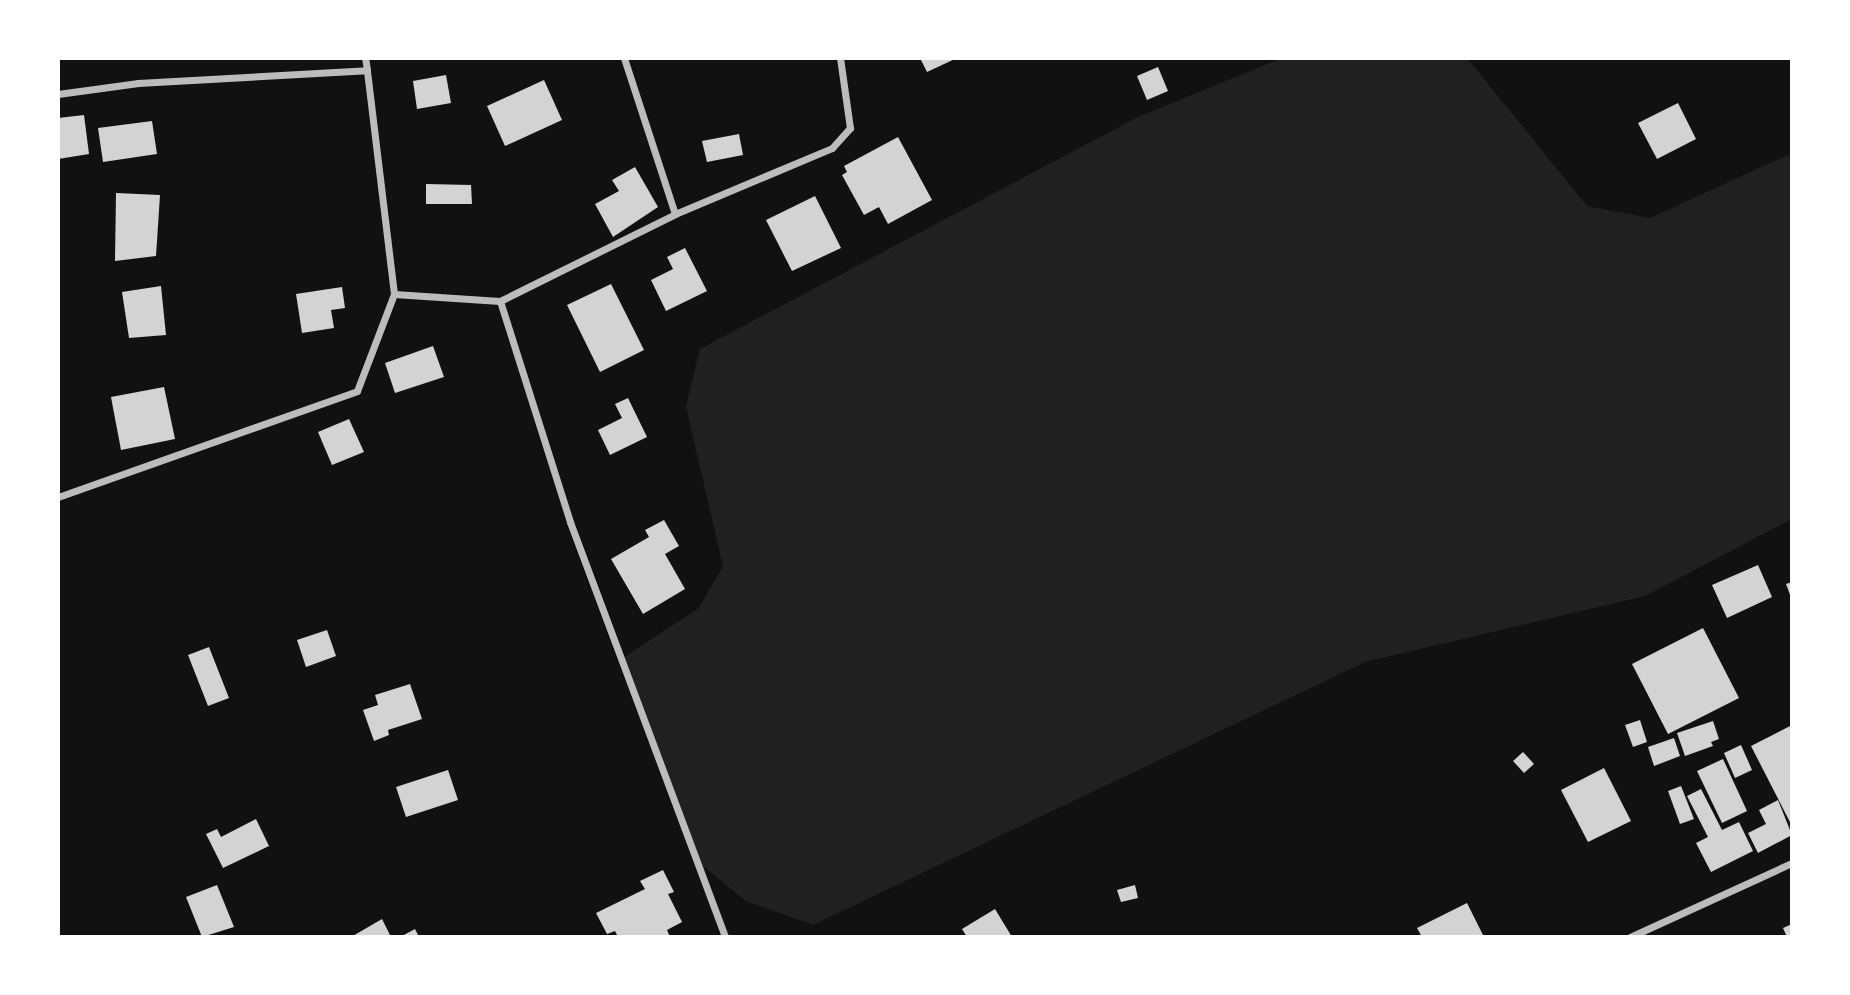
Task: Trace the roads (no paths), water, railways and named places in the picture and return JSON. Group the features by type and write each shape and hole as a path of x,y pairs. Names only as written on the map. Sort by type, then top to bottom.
{"street":[{"path":"58,497 357,391 394,294 365,58"},
{"path":"624,58 675,214"},
{"path":"394,294 500,301 675,214 832,148 850,128 840,58"},
{"path":"58,94 138,83 367,70"},
{"path":"500,301 570,522 726,937"},
{"path":"1630,937 1792,863"}]}
